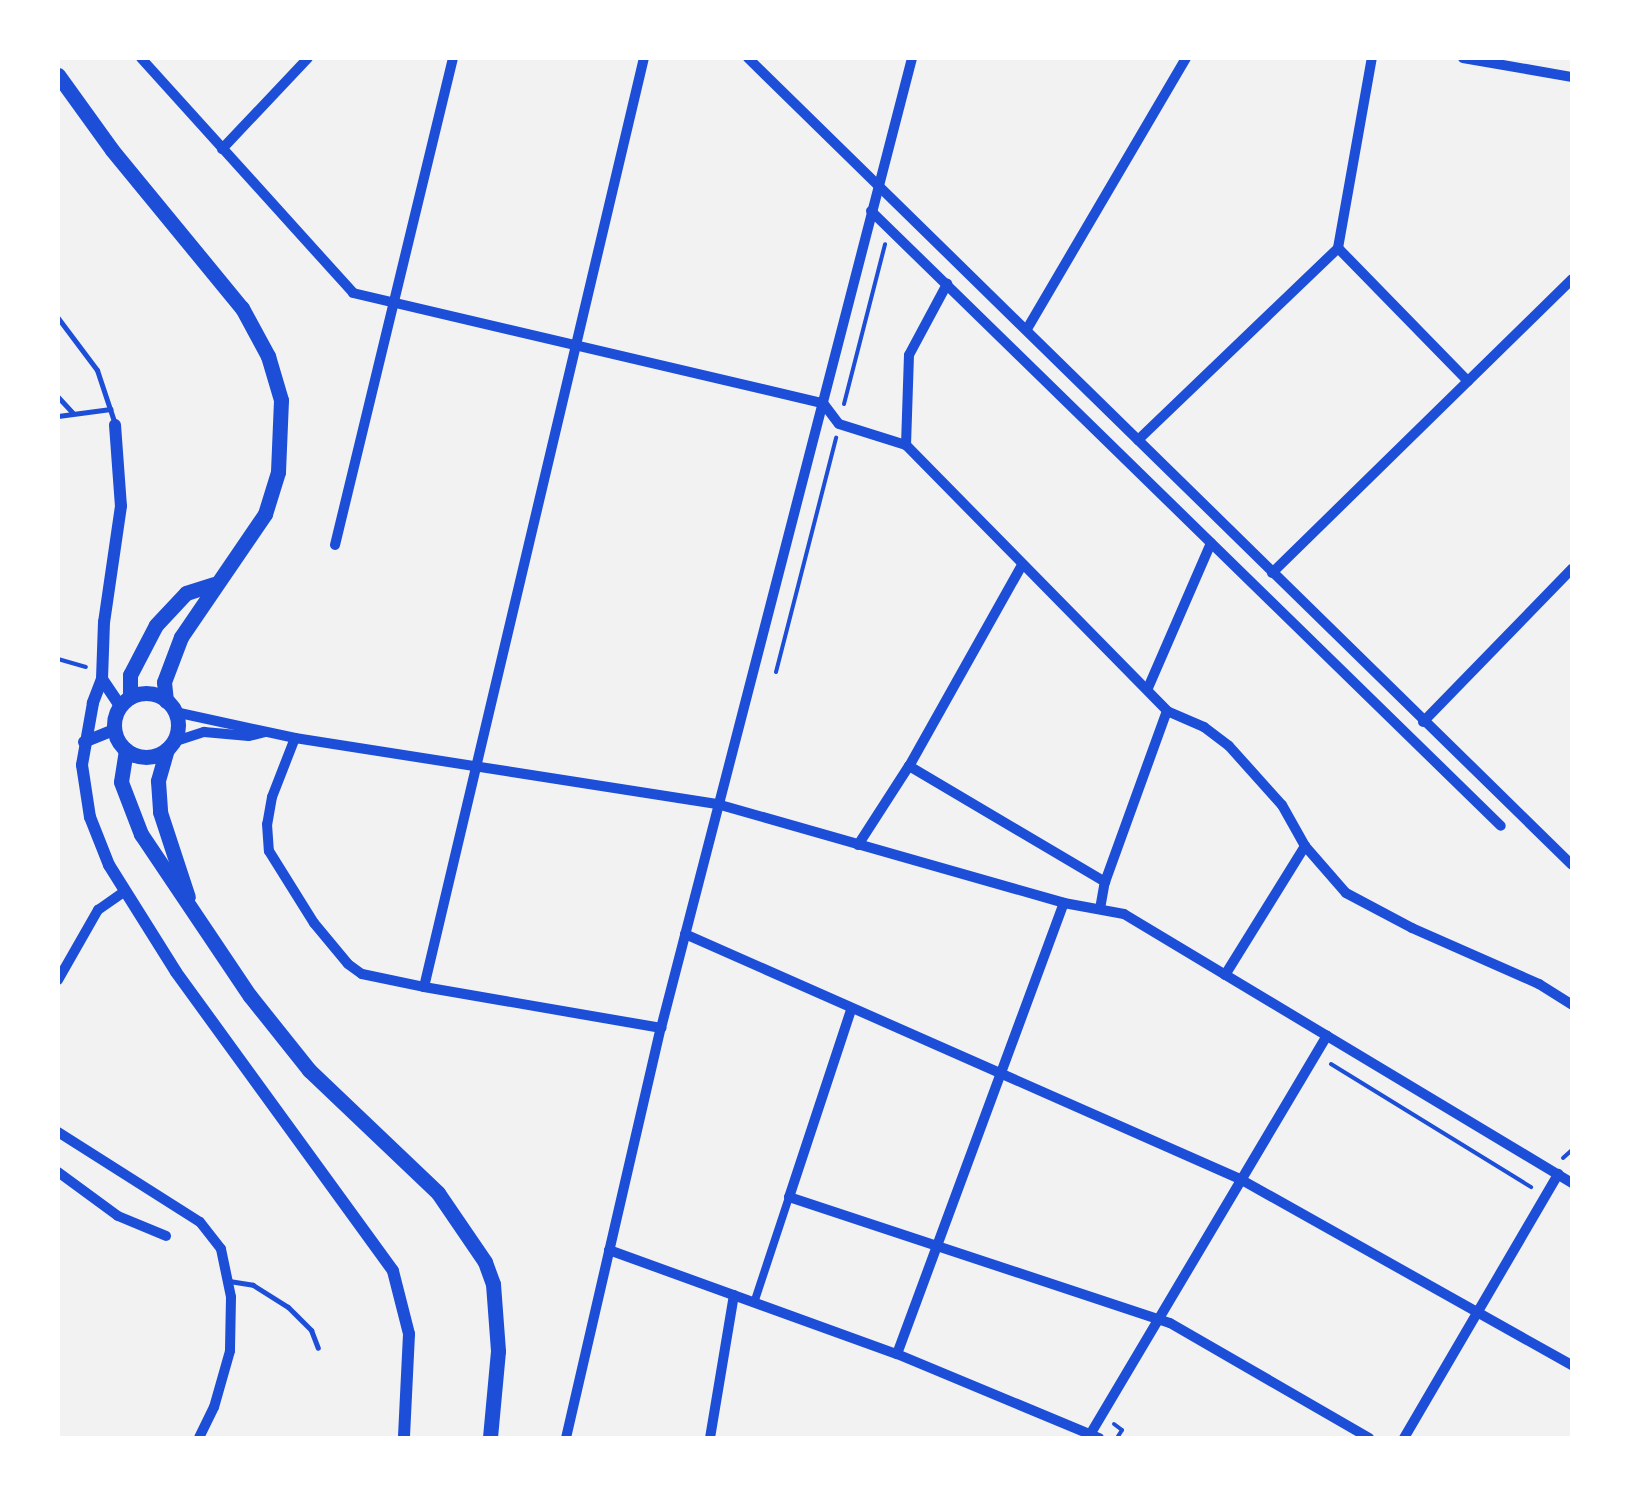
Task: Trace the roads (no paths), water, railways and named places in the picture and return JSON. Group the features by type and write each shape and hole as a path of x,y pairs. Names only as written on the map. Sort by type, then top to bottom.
{"main road":[{"path":"58,75 112,150 242,308 275,376 282,424 273,492 255,533 214,584 169,660 164,682 178,727 158,780 160,812 190,906"},
{"path":"170,746 146,757 126,750 114,730 126,702 130,675 156,625 186,593 214,584"},
{"path":"126,702 149,693 171,706"},
{"path":"126,750 121,782 153,856 288,1046 338,1100 429,1183 477,1247 493,1284 496,1324 490,1438"}],"street":[{"path":"141,58 340,284 364,299 823,404 839,424 906,445 1167,711 1204,727 1229,746 1282,804 1305,846 1346,893 1370,908 1539,984 1572,1005"},
{"path":"222,148 308,58"},
{"path":"335,545 453,58"},
{"path":"424,987 479,768 644,58"},
{"path":"748,58 879,182 1572,865"},
{"path":"566,1438 717,804 912,58"},
{"path":"1028,329 1186,58"},
{"path":"1138,440 1338,248 1372,58"},
{"path":"1463,58 1572,77"},
{"path":"871,211 1501,826"},
{"path":"1338,248 1468,381"},
{"path":"1272,573 1572,279"},
{"path":"906,445 908,355 947,284"},
{"path":"115,426 121,506 104,622 102,680 84,742 82,765 87,807 102,850 124,892 265,1099 394,1271 410,1334 404,1438"},
{"path":"1148,688 1211,543"},
{"path":"858,844 909,766 1022,565"},
{"path":"1424,722 1572,569"},
{"path":"102,680 126,702"},
{"path":"171,706 295,738 717,804 1146,923 1225,975 1572,1183"},
{"path":"1100,909 1105,882 1167,711"},
{"path":"84,742 114,730"},
{"path":"170,746 204,732 249,736 264,732"},
{"path":"295,738 267,824 274,862 314,923 348,964 362,974 424,987 661,1028"},
{"path":"909,766 1105,882"},
{"path":"1225,975 1305,846"},
{"path":"58,980 98,910 124,892"},
{"path":"897,1354 1064,903"},
{"path":"685,934 1240,1179 1572,1365"},
{"path":"755,1300 851,1010"},
{"path":"610,1250 897,1354 1092,1437 1157,1318 1327,1036"},
{"path":"58,1132 206,1227 221,1249 230,1281 227,1366 200,1438"},
{"path":"58,1172 118,1216 166,1236"},
{"path":"1404,1438 1558,1174"},
{"path":"789,1197 1157,1318 1370,1438"},
{"path":"710,1438 734,1294"}],"lane":[{"path":"58,318 97,370 115,426"},
{"path":"58,398 74,414"},
{"path":"58,416 110,409"},
{"path":"230,1281 253,1285 288,1307 311,1330 318,1348"}]}
